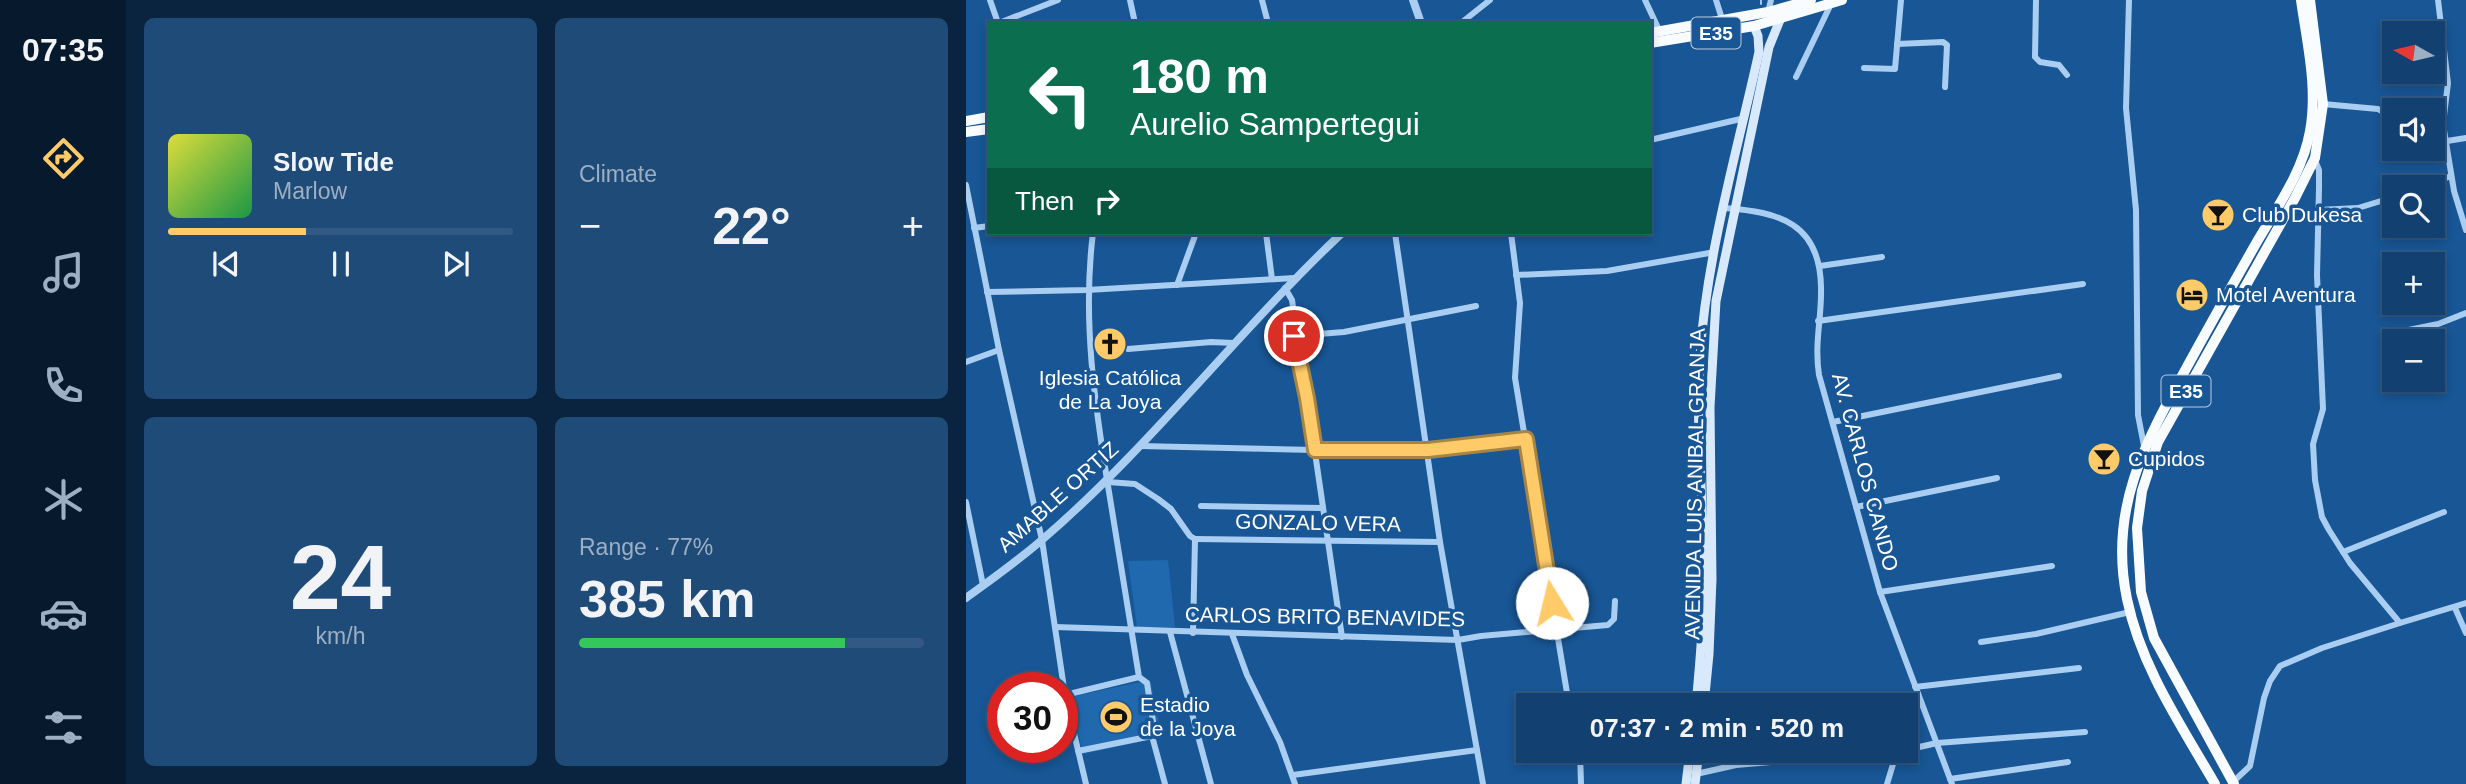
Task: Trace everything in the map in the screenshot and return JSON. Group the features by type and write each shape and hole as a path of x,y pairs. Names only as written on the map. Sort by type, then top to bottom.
{"highway":[{"name":"E35","path":"1655,33 1723,22 1811,0"},
{"name":"E35","path":"2215,784 2147,663 2130,612 2122,568 2126,509 2144,446 2226,295 2288,189 2305,152 2310,131 2312,85 2301,0"},
{"name":"E35","path":"2234,783 2154,638 2141,592 2137,528 2148,467 2158,442 2315,158 2323,104 2310,0"},
{"name":"E35","path":"1652,43 1754,26 1837,2"},
{"path":"966,121 987,117"},
{"path":"966,132 987,129"}],"main road":[{"name":"AVENIDA LUIS ANIBAL GRANJA","path":"1705,693 1712,579 1710,407 1715,314 1769,47 1780,20"},
{"name":"AVENIDA LUIS ANIBAL GRANJA","path":"1697,693 1702,654 1704,579 1698,441 1700,353 1715,252 1759,52 1754,26"},
{"path":"1686,784 1689,763"}],"street":[{"path":"990,0 997,21"},
{"path":"1003,21 1058,0"},
{"path":"1130,0 1135,21"},
{"path":"1262,0 1267,21"},
{"path":"1413,0 1420,21"},
{"path":"1464,21 1490,0"},
{"path":"1645,0 1651,21"},
{"path":"1716,0 1723,22"},
{"path":"1768,12 1771,0"},
{"path":"1864,68 1895,69 1901,0"},
{"path":"2036,0 2035,57 2040,62 2059,65 2067,75"},
{"path":"2129,0 2126,108 2136,211 2138,415 2144,446"},
{"path":"2438,0 2448,83 2445,114"},
{"path":"1796,77 1837,2"},
{"path":"1897,44 1943,42 1947,45 1945,87"},
{"path":"2323,104 2382,111"},
{"path":"1652,140 1745,118"},
{"path":"2445,130 2451,176 2466,230"},
{"path":"2447,141 2466,138"},
{"path":"2315,158 2319,170 2317,275 2323,409 2313,444 2315,480 2322,517 2343,552 2400,623"},
{"path":"2445,178 2451,176"},
{"path":"966,185 999,351 1042,540 1062,672"},
{"path":"2318,210 2358,208 2382,201"},
{"name":"AV. CARLOS CANDO","path":"1725,208 1757,210 1777,216 1798,229 1812,246 1819,266 1821,290 1817,360 1832,422 1880,592 1951,782"},
{"path":"974,228 987,226"},
{"path":"1093,235 1087,290 1091,362 1139,677 1147,683 1154,728 1152,736 1165,784"},
{"path":"1177,285 1195,235"},
{"path":"1266,235 1272,279"},
{"name":"AMABLE ORTIZ","path":"966,598 1042,540 1107,480 1294,278 1340,235"},
{"path":"1395,235 1440,542 1483,784"},
{"path":"1511,235 1520,303 1515,378 1567,693"},
{"path":"1516,275 1607,271 1715,252"},
{"path":"1819,266 1882,257"},
{"path":"987,292 1087,290 1294,278"},
{"path":"1818,321 2083,284"},
{"path":"1285,288 1292,300 1294,336 1307,398 1342,637"},
{"path":"1294,336 1344,332 1476,306"},
{"path":"2414,329 2438,324 2466,313"},
{"path":"1128,349 1211,342 1234,343"},
{"path":"966,362 999,351"},
{"path":"1832,422 2059,376"},
{"path":"1140,446 1428,450 1526,439"},
{"path":"1856,507 1997,478"},
{"path":"1107,480 1135,484 1158,499 1171,509 1189,536 1195,539 1193,633"},
{"path":"966,502 983,585"},
{"path":"1201,506 1322,508"},
{"path":"2343,552 2444,512"},
{"name":"GONZALO VERA","path":"1195,539 1440,542"},
{"path":"1880,592 2052,566"},
{"name":"CARLOS BRITO BENAVIDES","path":"1055,626 1193,633 1458,640 1608,625 1614,619 1615,601"},
{"path":"2234,783 2250,766 2264,698 2270,681 2280,666 2322,649 2466,603"},
{"path":"2455,608 2466,633"},
{"path":"1981,642 2036,634 2130,612"},
{"path":"1170,632 1211,784"},
{"path":"1232,634 1295,784"},
{"path":"1915,687 2079,668"},
{"path":"1078,692 1139,677"},
{"path":"1918,747 1937,743 2085,732"},
{"path":"1086,784 1078,751 1152,736"},
{"path":"1293,775 1477,750"},
{"path":"1951,782 2068,762"},
{"path":"1580,763 1581,784"},
{"path":"1696,779 1736,765 1760,763"},
{"path":"1887,784 1897,763"}],"shaded area":[{"path":"1168,560 1175,627 1137,627 1128,561"},
{"name":"Estadio de la Joya","path":"1150,680 1162,737 1083,754 1078,732 1078,695"}],"place":[{"name":"Club Dukesa","path":"2218,215"},
{"name":"Motel Aventura","path":"2192,295"},
{"name":"Iglesia Católica de La Joya","path":"1110,344"},
{"name":"Cupidos","path":"2104,459"},
{"name":"Estadio de la Joya","path":"1116,717"}],"route":[{"path":"1294,336 1315,450 1428,450 1526,439 1552,603"}]}
